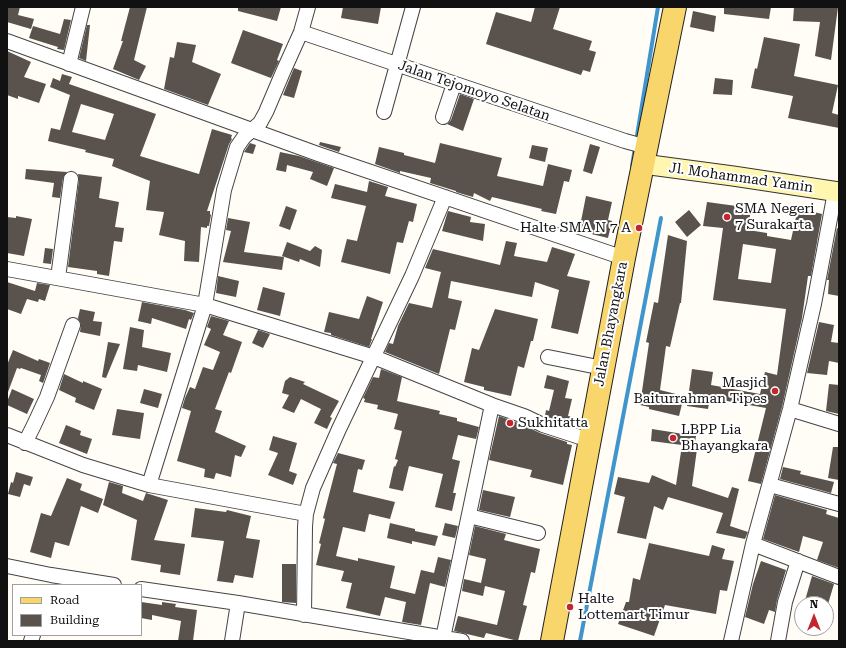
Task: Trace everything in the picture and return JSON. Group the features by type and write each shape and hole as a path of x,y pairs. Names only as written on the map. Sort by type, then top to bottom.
{"main road":[{"name":"Jalan Bhayangkara","path":"552,641 624,258 640,149 675,7"},
{"name":"Jl. Mohammad Yamin","path":"640,149 733,176 837,192"}],"street":[{"path":"69,64 83,7"},
{"path":"149,485 205,305 224,190 237,147 260,123 266,112 301,32 308,7"},
{"path":"384,112 414,7"},
{"name":"Jalan Tejomoyo Selatan","path":"301,32 640,149"},
{"path":"7,41 252,130 624,258"},
{"path":"443,117 454,84"},
{"path":"58,278 71,179"},
{"path":"731,641 753,544 790,409 814,304 837,192"},
{"path":"304,615 305,527 306,514 313,488 412,276 445,197"},
{"path":"7,269 205,305 374,357 492,405 524,416 543,425 589,440"},
{"path":"25,442 47,397 73,324"},
{"path":"548,357 603,368"},
{"path":"442,638 492,405"},
{"path":"790,409 839,424"},
{"path":"7,435 83,465 149,485 306,514"},
{"path":"770,484 839,504"},
{"path":"469,516 538,533"},
{"path":"753,544 839,577"},
{"path":"778,641 785,602 798,561"},
{"path":"7,566 50,580 101,584"},
{"path":"142,589 238,603 462,641"},
{"path":"232,641 238,603"}],"building":[{"path":"7,7 20,7 18,15 34,19 31,29 7,22"},
{"path":"130,7 147,7 134,60 146,66 139,80 113,69 123,41 121,41"},
{"path":"238,7 281,7 277,21 238,11"},
{"path":"343,7 381,7 378,24 341,18"},
{"path":"535,7 560,7 553,29 592,41 589,50 596,52 590,72 583,70 581,75 486,44 496,12 531,22"},
{"path":"724,7 771,7 769,19 724,14"},
{"path":"794,7 838,7 831,60 815,56 820,22 793,21"},
{"path":"693,11 716,16 714,32 690,27"},
{"path":"64,19 71,20 64,50 57,49 58,47 29,38 33,26 60,34"},
{"path":"87,25 90,25 86,61 79,58"},
{"path":"243,30 283,44 277,60 279,61 271,78 231,63"},
{"path":"764,37 800,44 794,76 838,85 832,113 839,115 839,128 788,118 793,96 751,88"},
{"path":"177,42 196,45 192,62 221,74 208,105 164,89 170,57 174,58"},
{"path":"7,51 31,62 24,77 46,84 39,103 18,96 18,99 7,95"},
{"path":"294,68 302,71 294,98 283,95"},
{"path":"62,74 72,77 69,84 156,114 140,156 199,174 212,129 232,135 232,139 207,211 210,211 211,215 209,226 207,226 207,228 201,227 199,262 184,261 185,241 159,235 164,212 146,210 150,181 112,166 114,159 85,152 86,150 48,141 51,128 60,130 70,95 50,87 53,78 60,81","holes":["81,104 114,114 105,140 72,132"]},
{"path":"715,78 733,80 732,95 713,94"},
{"path":"460,94 474,99 463,131 447,124 451,120"},
{"path":"320,142 341,147 339,152 319,145"},
{"path":"250,143 256,145 253,154 244,152"},
{"path":"440,143 502,158 497,176 543,186 548,164 572,170 569,182 564,181 556,214 541,211 542,209 492,197 490,201 474,193 473,197 430,183 431,178 400,171 400,173 375,164 379,147 435,163"},
{"path":"590,144 600,147 592,174 583,171"},
{"path":"532,145 548,148 545,162 529,158"},
{"path":"280,152 299,156 334,168 327,186 310,179 313,172 287,165 286,172 276,170"},
{"path":"26,169 67,172 63,178 60,198 52,197 54,183 25,179"},
{"path":"78,174 102,177 99,198 119,202 115,227 124,228 122,242 114,241 109,276 97,274 97,271 68,267 79,180"},
{"path":"369,181 388,187 385,196 417,204 413,222 409,221 403,243 397,242 390,274 341,262 347,239 357,241 366,206 331,198 335,184 367,192"},
{"path":"586,196 612,202 608,220 612,221 608,238 579,231"},
{"path":"707,202 751,208 748,230 767,233 767,236 791,240 798,208 822,214 811,276 808,276 802,318 782,407 761,484 748,481 766,408 710,398 708,409 687,406 692,369 713,372 711,385 760,394 765,372 777,375 786,309 713,300 723,228 703,226","holes":["743,244 776,249 771,283 738,279"]},
{"path":"286,206 297,210 290,230 279,226"},
{"path":"689,210 701,225 687,237 675,222"},
{"path":"448,211 471,217 470,222 485,224 483,241 442,231"},
{"path":"16,216 32,219 24,256 7,253 7,217 16,218"},
{"path":"228,218 250,222 244,252 284,257 282,270 223,262 231,231 226,230"},
{"path":"837,228 839,229 839,296 828,294 829,280 827,280"},
{"path":"668,235 687,241 681,303 670,347 666,346 660,390 684,396 679,416 649,409 649,407 640,405 649,343 646,342 654,302 658,303"},
{"path":"506,241 517,243 514,256 547,262 552,247 575,254 567,276 590,281 578,334 551,328 559,290 535,282 532,297 451,281 448,298 462,301 455,330 450,329 439,374 385,352 389,343 393,344 398,326 409,303 432,308 441,272 425,268 433,249 500,265"},
{"path":"287,242 310,251 315,246 322,250 320,267 300,259 299,262 282,256"},
{"path":"45,248 53,249 51,264 43,263"},
{"path":"218,276 239,281 236,297 216,293"},
{"path":"7,282 35,291 37,283 50,285 45,301 39,299 38,302 27,299 21,314 7,309"},
{"path":"263,287 285,293 280,316 257,310"},
{"path":"367,296 383,302 369,347 331,335 331,333 324,332 329,312 359,319"},
{"path":"142,302 194,313 191,320 189,319 186,329 152,318 151,324 138,321"},
{"path":"80,309 95,312 93,321 102,322 100,336 80,332 81,324 78,318"},
{"path":"495,309 538,319 533,341 531,341 524,368 518,366 511,396 484,390 484,387 464,382 472,348 479,350"},
{"path":"211,316 229,321 223,335 242,342 231,373 229,372 215,409 222,411 215,432 246,446 241,457 235,455 231,477 216,473 214,479 204,477 205,469 177,461 191,411 182,408 185,398 190,387 195,389 203,367 213,370 220,352 204,345 211,329 207,327"},
{"path":"819,322 834,325 831,342 839,343 839,363 829,361 827,375 807,373"},
{"path":"130,327 144,330 142,347 171,353 167,372 138,365 137,371 123,369"},
{"path":"258,330 270,334 263,348 252,343"},
{"path":"108,342 120,344 106,378 102,377"},
{"path":"13,350 38,361 39,359 50,363 43,383 39,381 41,375 17,368 8,392 7,391 7,365"},
{"path":"381,369 402,377 397,401 440,411 439,414 457,418 457,421 479,427 476,439 458,435 452,459 460,461 453,493 456,493 452,511 435,507 443,474 409,466 403,491 389,488 394,466 395,467 398,460 395,459 402,431 394,429 398,414 377,409 378,405 364,402 365,399 363,398 373,377 379,378"},
{"path":"64,374 83,383 83,381 102,389 94,410 75,402 76,398 59,390"},
{"path":"547,375 569,381 565,398 572,399 568,416 573,417 571,425 545,416 546,410 549,411 554,390 544,388"},
{"path":"290,377 305,382 303,384 339,401 330,417 332,418 327,429 314,423 321,409 301,399 294,413 282,408 289,395 282,393 285,381"},
{"path":"829,384 839,385 839,414 826,411"},
{"path":"12,389 34,399 27,414 7,405"},
{"path":"144,389 162,394 158,408 140,403"},
{"path":"117,409 144,413 140,439 112,435"},
{"path":"499,416 572,445 563,485 530,477 532,470 489,460"},
{"path":"66,425 81,431 80,435 92,439 87,454 59,443"},
{"path":"652,429 696,436 694,449 697,449 692,486 728,498 732,487 739,489 730,526 748,532 745,539 716,533 723,513 668,497 663,510 654,506 646,539 617,533 625,497 614,494 618,477 649,483 652,475 676,485 682,445 651,441"},
{"path":"273,436 297,443 289,471 297,474 293,485 268,475 278,453 269,450"},
{"path":"833,447 839,447 839,480 828,478"},
{"path":"338,453 365,460 362,470 358,469 353,492 395,502 390,519 369,514 365,532 343,527 336,556 358,561 358,558 395,566 390,588 415,594 421,570 434,573 438,557 451,560 445,587 430,583 421,625 402,622 406,602 385,597 380,616 346,608 352,583 341,581 344,571 316,565 321,544 319,543 325,519 323,518 337,464 333,463"},
{"path":"783,467 801,471 800,474 834,482 831,493 780,479"},
{"path":"16,472 33,477 30,486 24,484 20,497 8,494 11,482 13,483"},
{"path":"67,478 82,484 80,490 103,499 98,513 81,506 69,546 55,542 51,558 30,552 41,513 51,516"},
{"path":"109,482 123,486 122,493 143,501 146,493 168,500 154,540 185,544 180,575 160,572 161,565 131,560 137,520 103,505"},
{"path":"483,490 515,497 510,517 479,510"},
{"path":"775,495 827,510 826,514 839,518 839,568 817,560 823,542 803,536 799,552 763,539"},
{"path":"195,508 226,512 227,510 251,516 246,538 260,540 253,578 235,575 233,583 217,581 224,541 191,537"},
{"path":"390,523 438,536 435,546 412,541 412,544 387,538"},
{"path":"445,523 458,526 455,538 442,535"},
{"path":"475,526 506,534 504,540 540,549 535,573 531,572 523,605 527,606 518,641 486,633 484,638 454,631 458,616 497,625 505,591 485,586 483,596 462,591 464,579 481,583 486,559 469,555"},
{"path":"649,543 709,556 712,545 725,549 722,559 734,561 727,591 720,590 716,614 665,605 654,636 618,624 626,602 629,602 633,578 640,580"},
{"path":"761,561 786,570 775,612 769,610 764,624 745,617 753,584"},
{"path":"282,564 296,564 296,603 282,602"},
{"path":"812,576 834,584 830,596 806,596"},
{"path":"142,602 162,605 162,602 176,604 175,607 197,610 193,641 178,641 181,621 152,615 152,620 142,618"}],"waterway":[{"path":"632,166 658,7"},
{"path":"580,641 661,218"}],"place":[{"name":"SMA Negeri 7 Surakarta","path":"727,217"},
{"name":"Halte SMA N 7 A","path":"639,228"},
{"name":"Masjid Baiturrahman Tipes","path":"775,391"},
{"name":"Sukhitatta","path":"510,423"},
{"name":"LBPP Lia Bhayangkara","path":"673,438"},
{"name":"Halte Lottemart Timur","path":"570,607"}]}
